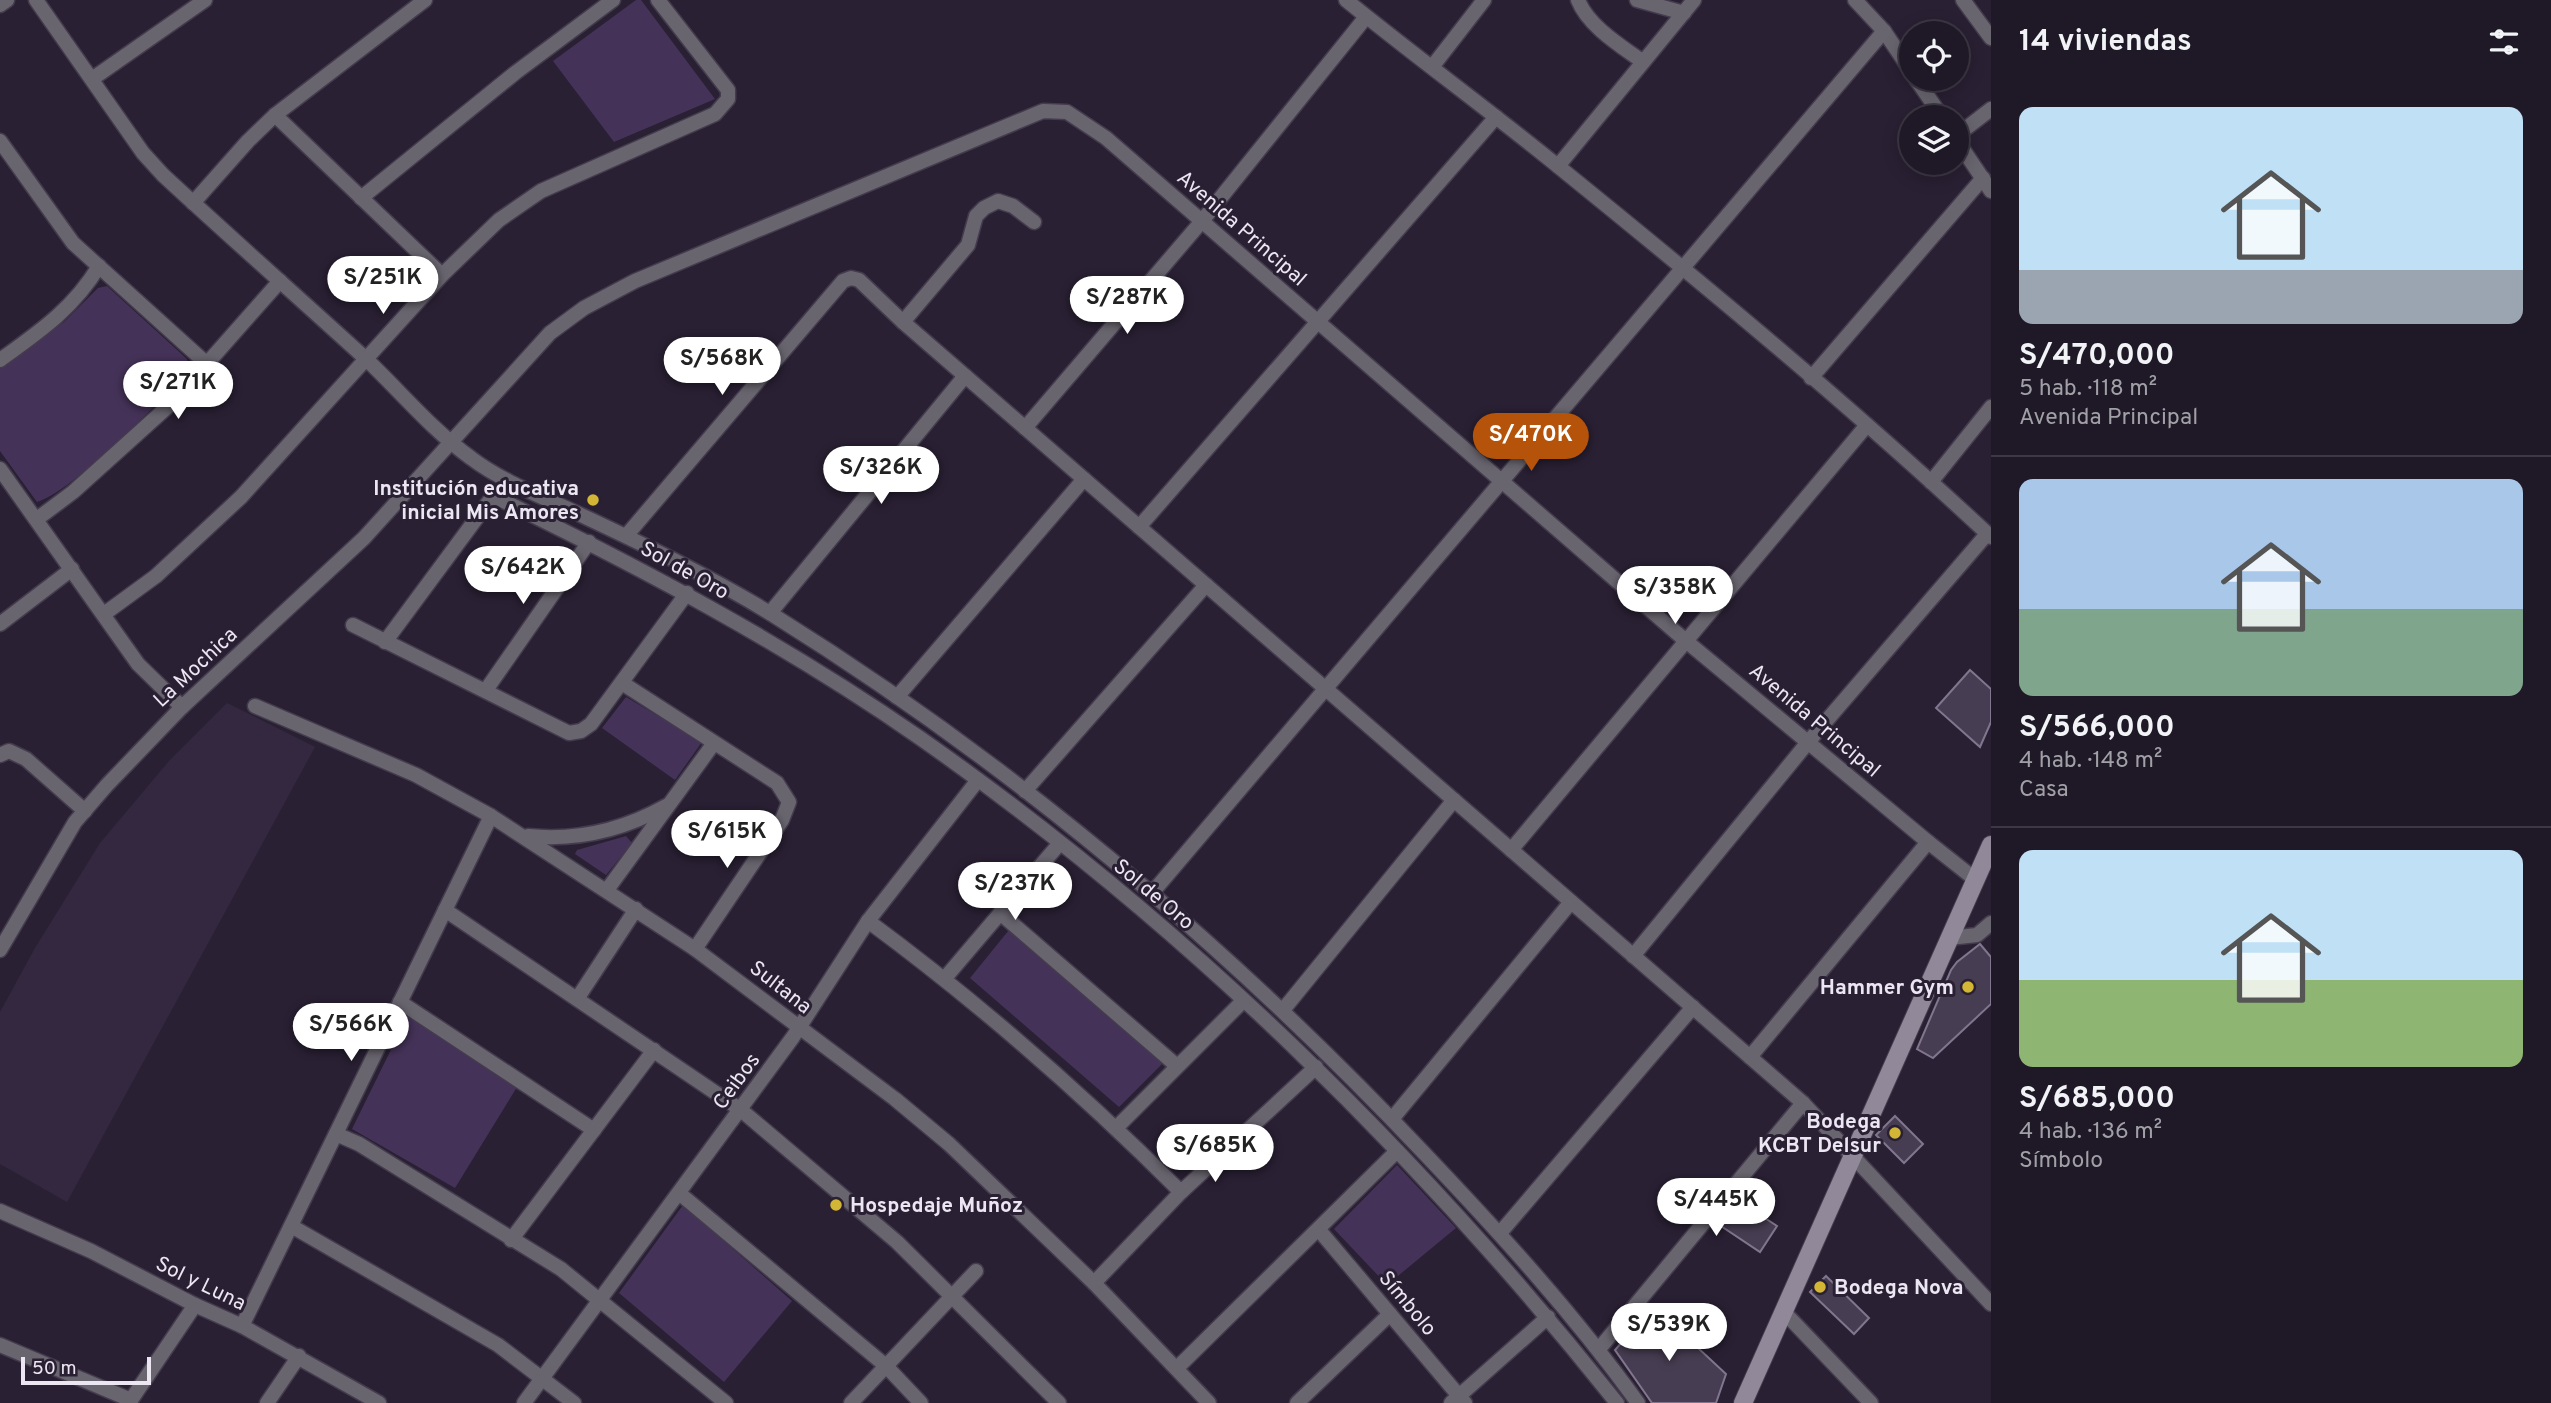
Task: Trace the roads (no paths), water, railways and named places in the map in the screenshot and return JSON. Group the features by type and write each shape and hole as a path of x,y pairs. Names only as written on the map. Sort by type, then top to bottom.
{"main road":[{"path":"1743,1403 1851,1153 1991,845"}],"street":[{"path":"0,5 6,0"},
{"path":"36,0 144,153 193,203 367,360 452,441 485,468 626,536 770,613 897,697 1025,791 1152,892 1283,1010 1392,1119 1500,1233 1599,1349 1638,1403"},
{"path":"92,79 205,0"},
{"path":"193,203 248,141 275,116 425,0"},
{"path":"361,198 515,72 613,0"},
{"path":"104,614 156,576 232,506 442,275 499,220 541,191 715,114 724,107 728,90 658,0"},
{"path":"1346,0 1558,166 1682,268 1867,425 1989,536 1809,741 1633,956"},
{"path":"1432,67 1484,0"},
{"path":"1578,0 1586,14 1609,37 1643,62"},
{"path":"1637,0 1684,13"},
{"path":"1558,166 1694,0"},
{"path":"1856,0 1884,31 1899,53"},
{"path":"1963,0 1991,38"},
{"path":"1025,428 1202,221 1366,17"},
{"path":"1152,892 1884,31"},
{"path":"1969,127 1991,109"},
{"name":"Avenida Principal","path":"452,441 550,333 584,308 635,281 1043,111 1067,112 1106,138 1685,641 1976,880"},
{"path":"275,116 442,275"},
{"path":"1139,527 1496,117"},
{"path":"0,141 64,233 207,364"},
{"path":"1969,157 1991,191"},
{"path":"1811,378 1983,178"},
{"path":"903,322 968,244 976,216 984,208 998,201 1013,206 1034,222"},
{"path":"0,360 59,317 85,290 99,266"},
{"path":"626,536 844,281 851,278 859,280 903,322 1803,1103 1991,1304"},
{"path":"37,519 133,439 207,364 280,281"},
{"path":"770,613 965,376"},
{"path":"1931,482 1991,407"},
{"path":"1511,849 1867,425"},
{"name":"La Mochica","path":"0,950 85,811 182,707 364,538 452,441"},
{"path":"0,469 5,486 37,519 138,664 182,707"},
{"path":"897,697 1084,479"},
{"name":"Sol de Oro","path":"386,642 493,496 687,593 883,713 978,780 1060,844 1316,1067 1397,1151 1548,1317 1617,1403"},
{"path":"486,690 589,542"},
{"path":"0,624 72,569"},
{"path":"1025,791 1206,585"},
{"path":"353,625 569,733 581,731 591,724 687,593"},
{"path":"622,683 777,783 789,802 782,820 695,949"},
{"name":"Sultana","path":"255,706 416,775 491,816 695,949 921,1120 1094,1283 1209,1403"},
{"path":"607,890 714,743"},
{"path":"0,755 9,751 26,759 85,811"},
{"name":"Ceibos","path":"524,1403 741,1110 868,921 978,780"},
{"path":"1283,1010 1454,800"},
{"path":"522,835 565,838 601,832 641,820 670,804"},
{"path":"243,1326 491,816"},
{"path":"1750,1057 1928,842"},
{"path":"945,978 1060,844"},
{"path":"1392,1119 1571,902"},
{"path":"577,999 636,909"},
{"path":"445,910 741,1110 897,1242 1059,1403"},
{"path":"1000,913 1177,1066"},
{"path":"868,921 945,978 1116,1128 1181,1192"},
{"path":"1949,938 1977,935 1991,923"},
{"path":"1116,1128 1243,1001"},
{"path":"400,1002 594,1130"},
{"path":"1500,1233 1693,1007"},
{"path":"511,1240 654,1050"},
{"path":"1094,1283 1181,1192 1316,1067"},
{"path":"1599,1349 1803,1103"},
{"path":"336,1134 359,1144 561,1269 601,1298 726,1403"},
{"path":"1177,1368 1397,1151"},
{"path":"679,1193 886,1366 921,1403"},
{"name":"Sol y Luna","path":"0,1211 91,1251 195,1305 243,1326 379,1403"},
{"path":"293,1227 498,1345 574,1403"},
{"name":"Símbolo","path":"1319,1230 1459,1400"},
{"path":"851,1403 976,1271"},
{"path":"0,1345 130,1402 195,1305"},
{"path":"1783,1311 1871,1403"},
{"path":"1297,1403 1390,1314"},
{"path":"1459,1400 1548,1317"},
{"path":"267,1403 299,1356"}],"place":[{"name":"Institución educativa inicial Mis Amores","path":"593,500"},
{"name":"Hammer Gym","path":"1968,987"},
{"name":"Bodega KCBT Delsur","path":"1895,1133"},
{"name":"Hospedaje Muñoz","path":"836,1205"},
{"name":"Bodega Nova","path":"1820,1287"}]}
